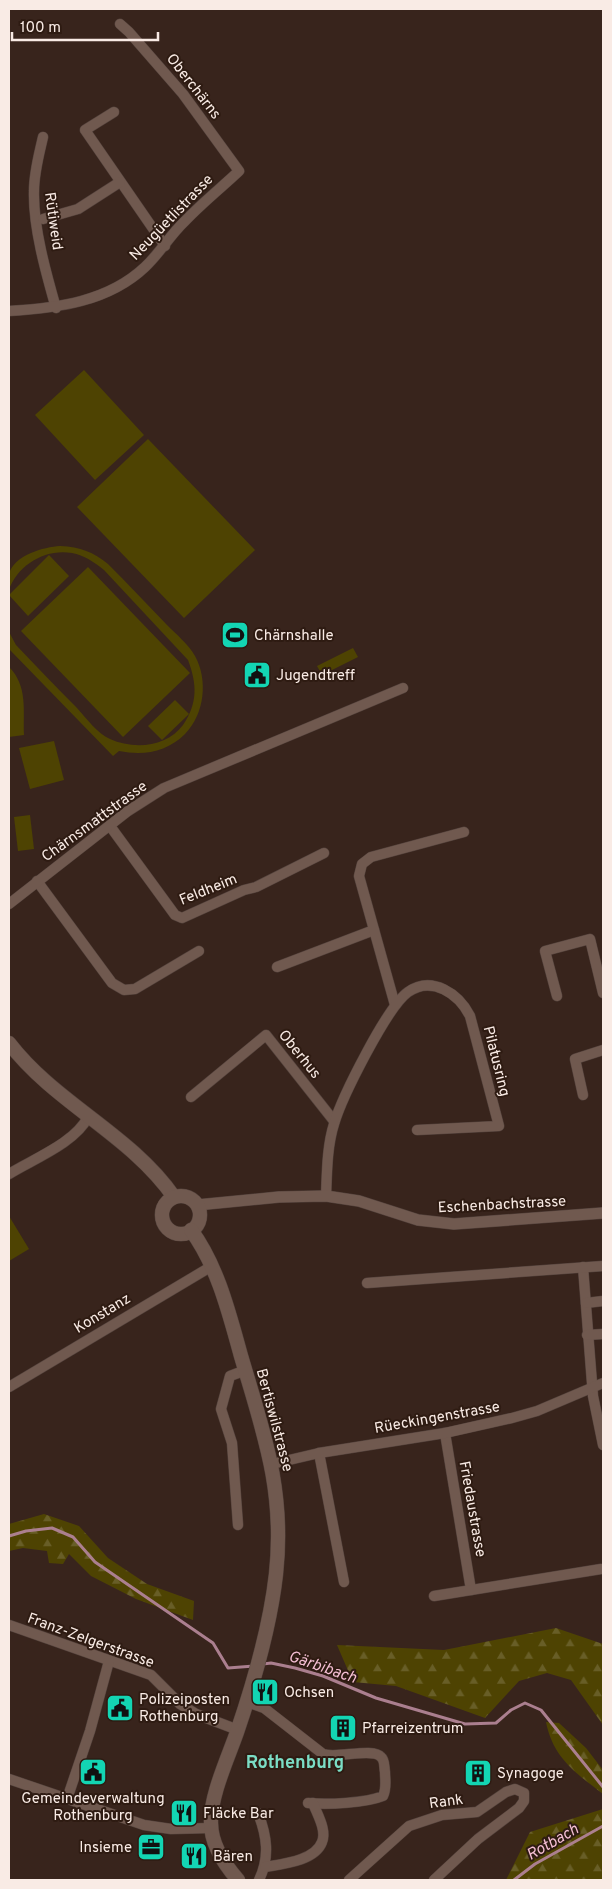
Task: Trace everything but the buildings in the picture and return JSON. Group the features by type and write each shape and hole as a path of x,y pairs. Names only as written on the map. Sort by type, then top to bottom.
{"main road":[{"path":"9,1043 39,1077 145,1162 174,1197"},
{"path":"174,1197 187,1197 197,1205 199,1219 191,1230 176,1232 164,1223 163,1208 174,1197"},
{"name":"Bertiswilstrasse","path":"191,1230 212,1266 246,1370 272,1464 277,1512 278,1550 275,1582 266,1630 247,1702 216,1796 211,1828"},
{"path":"211,1828 220,1855 238,1880"}],"street":[{"name":"Oberchärns","path":"120,24 130,32 183,94 239,171"},
{"path":"114,112 85,130 165,246"},
{"name":"Rütiweid","path":"43,137 36,169 35,210 56,308"},
{"name":"Neugüetlistrasse","path":"9,311 56,308 89,299 126,282 143,269 165,246 185,220 239,171"},
{"path":"43,219 89,204 120,182"},
{"name":"Chärnsmattstrasse","path":"9,904 128,811 164,788 404,688"},
{"name":"Feldheim","path":"110,826 176,915 182,918 244,890 256,887 324,853"},
{"path":"394,1005 360,876 362,864 371,857 464,832"},
{"path":"37,881 112,983 121,989 135,989 199,951"},
{"path":"277,967 374,930"},
{"path":"557,996 545,951 590,939 603,993"},
{"name":"Pilatusring","path":"326,1196 334,1121 359,1069 394,1005 409,991 420,987 435,986 451,992 464,1004 470,1016 499,1126 417,1130"},
{"name":"Oberhus","path":"190,1097 266,1035 334,1121"},
{"path":"583,1095 575,1059 603,1050"},
{"path":"9,1174 68,1139 84,1124 88,1117"},
{"name":"Eschenbachstrasse","path":"197,1205 279,1196 326,1196 359,1201 418,1220 436,1223 603,1213"},
{"name":"Konstanz","path":"9,1387 212,1266"},
{"path":"367,1283 603,1266"},
{"path":"583,1267 593,1388 603,1445"},
{"path":"586,1302 603,1301"},
{"path":"588,1335 603,1334"},
{"path":"238,1525 232,1443 221,1409 230,1376 246,1370"},
{"name":"Rüeckingenstrasse","path":"272,1464 319,1453 445,1433 537,1411 603,1383"},
{"name":"Friedaustrasse","path":"445,1433 471,1590"},
{"path":"319,1453 344,1582"},
{"path":"434,1596 600,1569"},
{"name":"Franz-Zelgerstrasse","path":"9,1625 151,1676 180,1704 196,1714 238,1730"},
{"path":"67,1799 90,1731 109,1661"},
{"path":"247,1702 264,1708 322,1754 331,1756 370,1752 380,1755 383,1759 386,1790 380,1797 338,1804 326,1802 310,1803 323,1833 322,1842 318,1848 294,1862 265,1868"},
{"path":"9,1779 153,1827 171,1829 211,1828"},
{"name":"Rank","path":"350,1880 400,1832 409,1826 442,1815 477,1812 506,1792 515,1789 524,1793 524,1801 519,1808 478,1839 434,1880"},
{"path":"258,1813 264,1828 267,1848 265,1868 259,1880"}],"green space":[{"path":"84,370 144,435 95,480 35,415"},
{"path":"148,439 255,550 184,618 77,507"},
{"path":"60,546 86,551 108,564 182,639 195,656 202,675 203,686 200,707 192,726 171,745 146,753 119,751 113,756 9,649 9,632 16,645 92,725 110,739 129,745 159,742 176,732 188,717 195,693 188,660 104,570 96,564 85,557 72,553 52,553 34,560 26,566 13,581 9,590 8,576 12,567 17,562 38,550"},
{"path":"49,555 69,576 28,616 9,595"},
{"path":"88,567 190,673 123,737 21,631"},
{"path":"353,648 358,657 322,675 317,666"},
{"path":"9,667 15,674 22,690 24,735 9,737"},
{"path":"175,700 189,714 162,740 148,726"},
{"path":"54,741 64,780 30,789 19,748"},
{"path":"30,815 34,849 18,851 14,817"},
{"path":"9,1216 29,1249 9,1261"},
{"path":"44,1514 79,1526 108,1558 147,1584 194,1601 193,1620 136,1599 91,1576 69,1554 63,1564 49,1563 47,1551 23,1548 9,1551 9,1524"},
{"path":"556,1628 603,1644 603,1725 571,1680 547,1673 519,1681 485,1718 396,1686 353,1682 337,1645 444,1650"},
{"path":"546,1722 559,1723 586,1748 603,1770 603,1794 567,1764 549,1735"},
{"path":"603,1809 603,1880 506,1880 530,1832"}],"waterway":[{"name":"Gärbibach","path":"9,1536 26,1531 52,1528 73,1537 95,1562 213,1643 228,1668 254,1666"},
{"name":"Gärbibach","path":"263,1664 271,1663 323,1676 376,1698 465,1724 496,1723 511,1710 525,1703 541,1710 603,1787"},
{"name":"Rotbach","path":"514,1880 535,1864 603,1826"}],"place":[{"name":"Chärnshalle","path":"235,635"},
{"name":"Jugendtreff","path":"257,675"},
{"name":"Ochsen","path":"265,1692"},
{"name":"Polizeiposten Rothenburg","path":"120,1708"},
{"name":"Pfarreizentrum","path":"343,1728"},
{"name":"Gemeindeverwaltung Rothenburg","path":"93,1772"},
{"name":"Synagoge","path":"478,1773"},
{"name":"Fläcke Bar","path":"184,1813"},
{"name":"Insieme","path":"151,1847"},
{"name":"Bären","path":"194,1856"}],"district":[{"name":"Rothenburg","path":"295,1762"}]}
